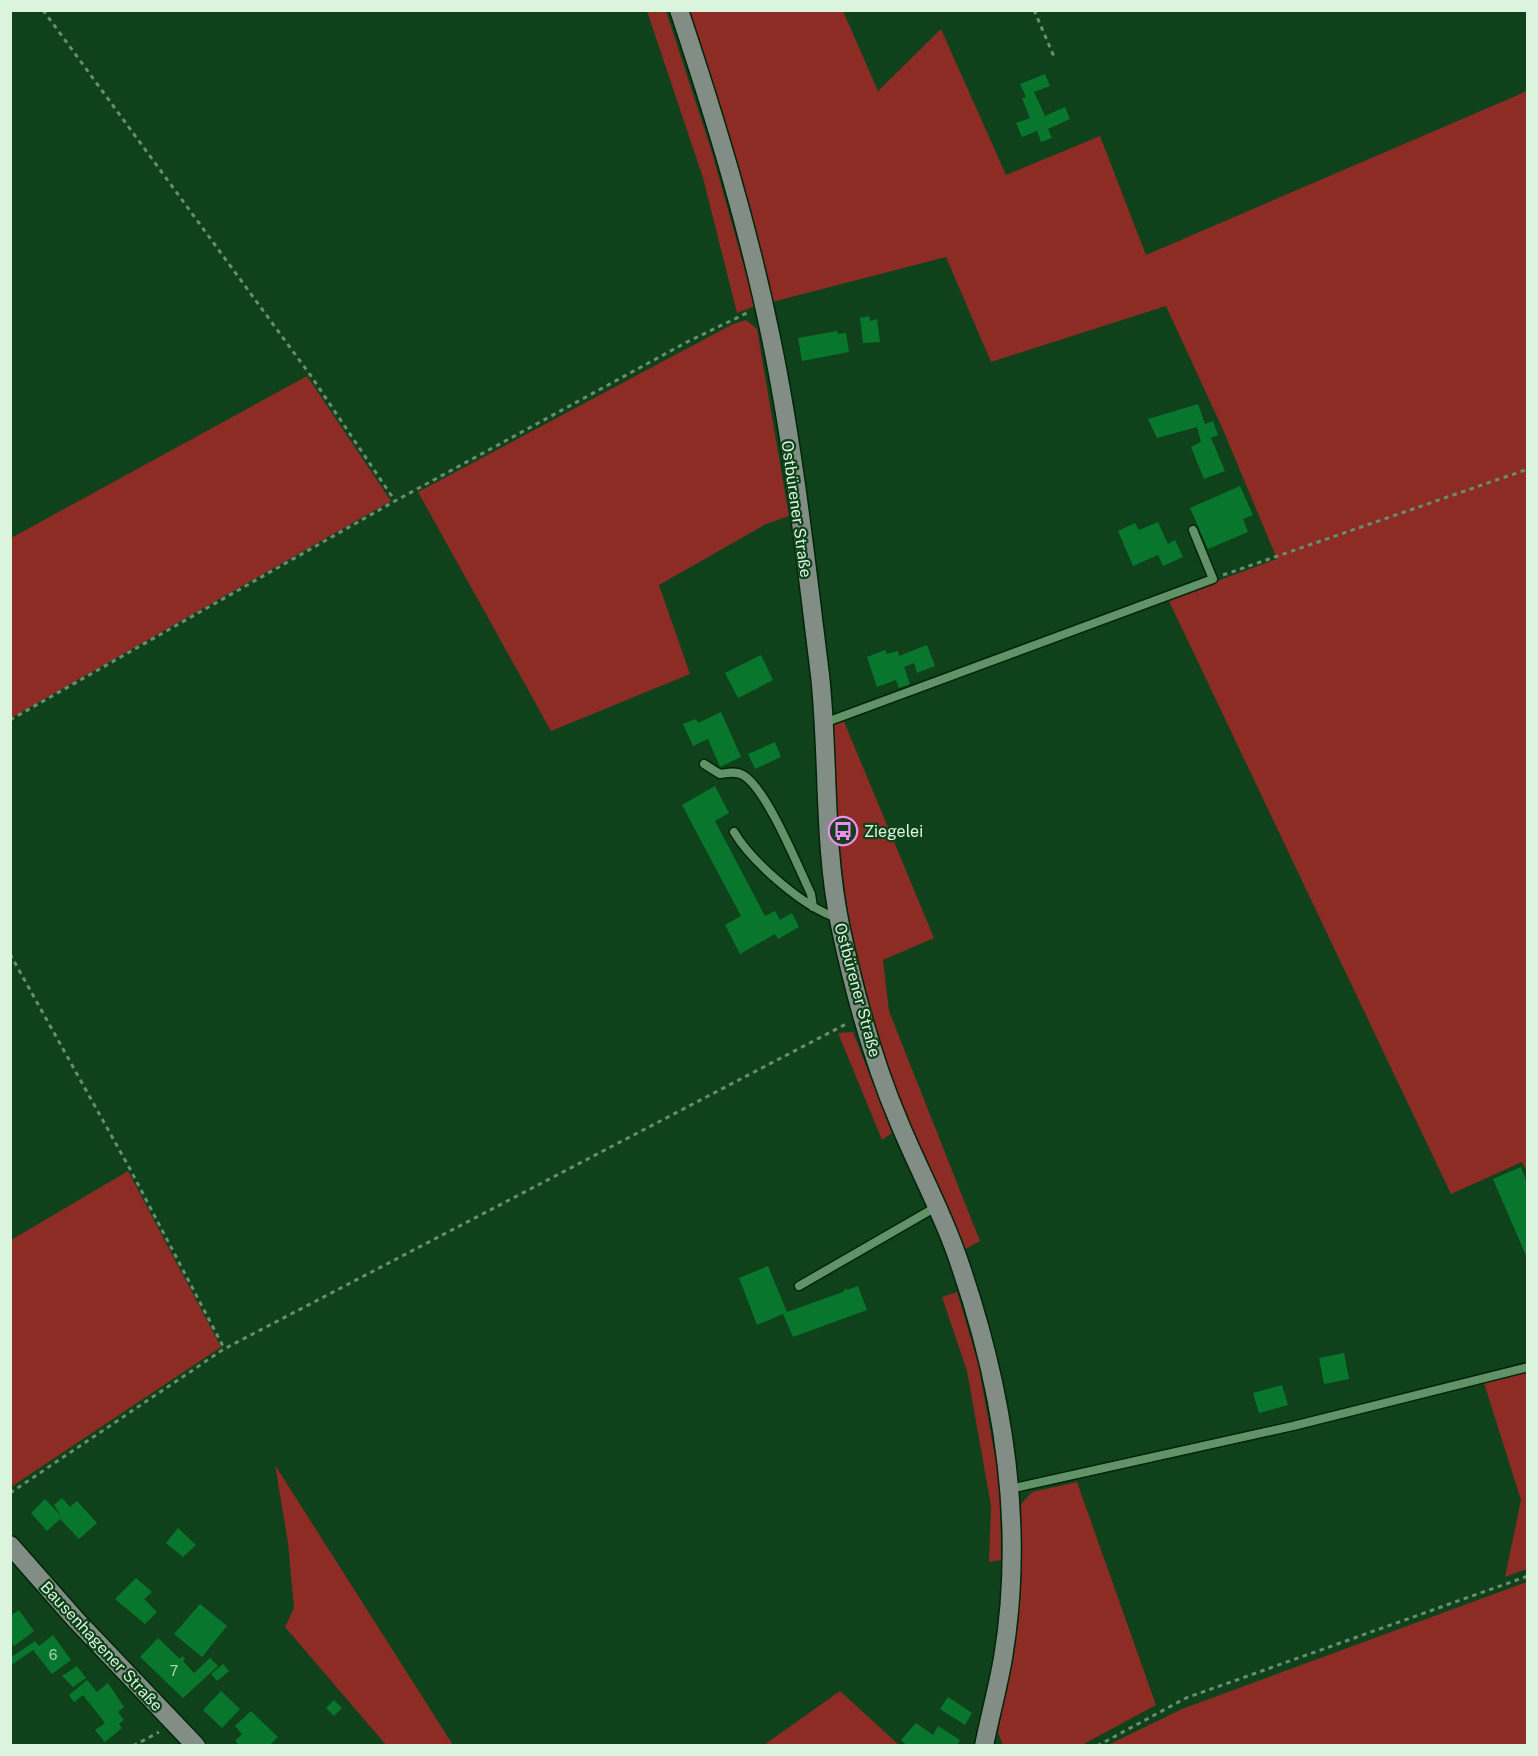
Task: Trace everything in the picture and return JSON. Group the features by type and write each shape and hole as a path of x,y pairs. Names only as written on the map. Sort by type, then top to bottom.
{"street":[{"name":"Ostbürener Straße","path":"679,10 724,145 764,305 799,511 823,723 838,918 862,1016 897,1118 955,1250 987,1350 1002,1420 1010,1489 1011,1572 1003,1655 984,1746"},
{"name":"Bausenhagener Straße","path":"10,1545 196,1746"}],"lane":[{"path":"823,723 1213,579 1193,530"},
{"path":"704,765 720,774 734,772 742,775 753,784 776,822 811,894 813,907"},
{"path":"734,832 754,860 822,914 838,918"},
{"path":"799,1286 936,1207"},
{"path":"1010,1489 1316,1421 1527,1367"}],"path":[{"path":"43,10 311,376 395,501"},
{"path":"1034,10 1055,59"},
{"path":"10,720 395,501 687,342 764,305"},
{"path":"1213,579 1527,469"},
{"path":"10,954 130,1169 224,1349"},
{"path":"10,1493 224,1349 862,1016"},
{"path":"1097,1746 1186,1698 1527,1576"},
{"path":"133,1746 174,1724"}],"shaded area":[{"path":"647,11 666,11 711,149 755,306 737,313 703,178"},
{"path":"688,11 843,11 878,91 941,29 1006,175 1100,136 1146,255 1527,91 1527,1172 1522,1162 1451,1194 1168,599 1277,559 1224,432 1166,306 991,362 946,257 772,302 729,139"},
{"path":"746,320 757,329 789,516 766,524 659,585 690,674 551,731 418,492 733,324"},
{"path":"307,376 391,501 11,718 11,538"},
{"path":"843,719 934,938 883,960 889,1011 980,1241 964,1250 889,1073 860,978 842,870 827,725"},
{"path":"853,1032 892,1133 882,1140 838,1033"},
{"path":"128,1171 221,1347 11,1487 11,1240"},
{"path":"957,1292 978,1363 1000,1484 1001,1560 989,1562 991,1506 967,1371 942,1297"},
{"path":"1527,1369 1527,1569 1505,1577 1521,1500 1483,1380"},
{"path":"275,1465 453,1745 386,1745 285,1627 294,1608 288,1543"},
{"path":"1077,1482 1156,1705 1082,1745 1003,1745 998,1733 1018,1608 1021,1504 1032,1492"},
{"path":"1527,1582 1527,1745 1108,1745 1182,1709"},
{"path":"840,1691 899,1745 764,1745"}],"building":[{"path":"1045,74 1050,86 1034,92 1045,116 1065,107 1070,119 1048,129 1052,138 1041,142 1037,131 1022,137 1016,123 1030,118 1022,98 1026,97 1020,84"},
{"path":"869,316 870,321 877,319 880,342 863,343 860,318"},
{"path":"837,331 838,334 846,333 849,352 802,361 798,338"},
{"path":"1198,404 1205,424 1213,421 1218,435 1211,438 1225,471 1204,479 1191,447 1201,442 1197,427 1157,438 1148,419"},
{"path":"1240,486 1253,515 1243,519 1248,532 1208,549 1190,508"},
{"path":"1158,522 1168,544 1175,540 1183,557 1163,566 1158,555 1133,566 1118,531 1135,523 1139,530"},
{"path":"927,645 935,666 917,673 914,663 904,667 910,684 899,688 896,680 877,687 867,657 885,650 887,654 898,651 899,656"},
{"path":"761,655 773,680 738,698 725,673"},
{"path":"721,712 741,757 720,767 708,739 693,746 683,724 696,719 698,723"},
{"path":"775,742 781,757 755,769 748,754"},
{"path":"715,786 729,813 715,821 765,916 775,911 780,920 792,913 799,927 778,939 775,934 740,954 725,925 741,916 682,805"},
{"path":"1521,1167 1527,1183 1527,1258 1493,1179"},
{"path":"768,1266 787,1312 843,1292 846,1288 847,1290 858,1286 867,1310 793,1337 783,1314 757,1325 739,1278"},
{"path":"1344,1353 1349,1379 1324,1384 1319,1358"},
{"path":"1282,1385 1288,1405 1259,1413 1253,1393"},
{"path":"62,1498 70,1507 77,1501 97,1523 79,1539 60,1519 47,1531 31,1513 45,1499 61,1516 54,1505"},
{"path":"178,1528 196,1545 183,1557 166,1543"},
{"path":"136,1578 152,1592 144,1599 157,1612 145,1624 115,1599"},
{"path":"200,1604 227,1626 202,1657 174,1634"},
{"path":"19,1610 34,1631 14,1646 10,1641 10,1616"},
{"path":"53,1635 71,1660 52,1674 33,1650 10,1666 10,1658 35,1641 39,1646"},
{"path":"158,1638 180,1659 182,1656 185,1659 183,1661 194,1673 210,1658 218,1666 183,1698 140,1657"},
{"path":"223,1664 229,1671 217,1681 211,1674"},
{"path":"77,1666 86,1678 73,1687 62,1676"},
{"path":"87,1680 97,1692 108,1683 124,1707 118,1712 124,1720 119,1724 122,1728 105,1742 95,1730 105,1723 83,1695 74,1702 69,1695"},
{"path":"221,1691 240,1709 222,1728 203,1710"},
{"path":"948,1697 972,1713 965,1725 940,1709"},
{"path":"334,1700 342,1708 334,1716 326,1708"},
{"path":"251,1711 278,1737 269,1746 240,1746 235,1741 242,1734 235,1726"},
{"path":"916,1723 933,1735 938,1726 960,1740 957,1746 907,1746 901,1740"}],"place":[{"name":"Ziegelei","path":"843,831"}]}
